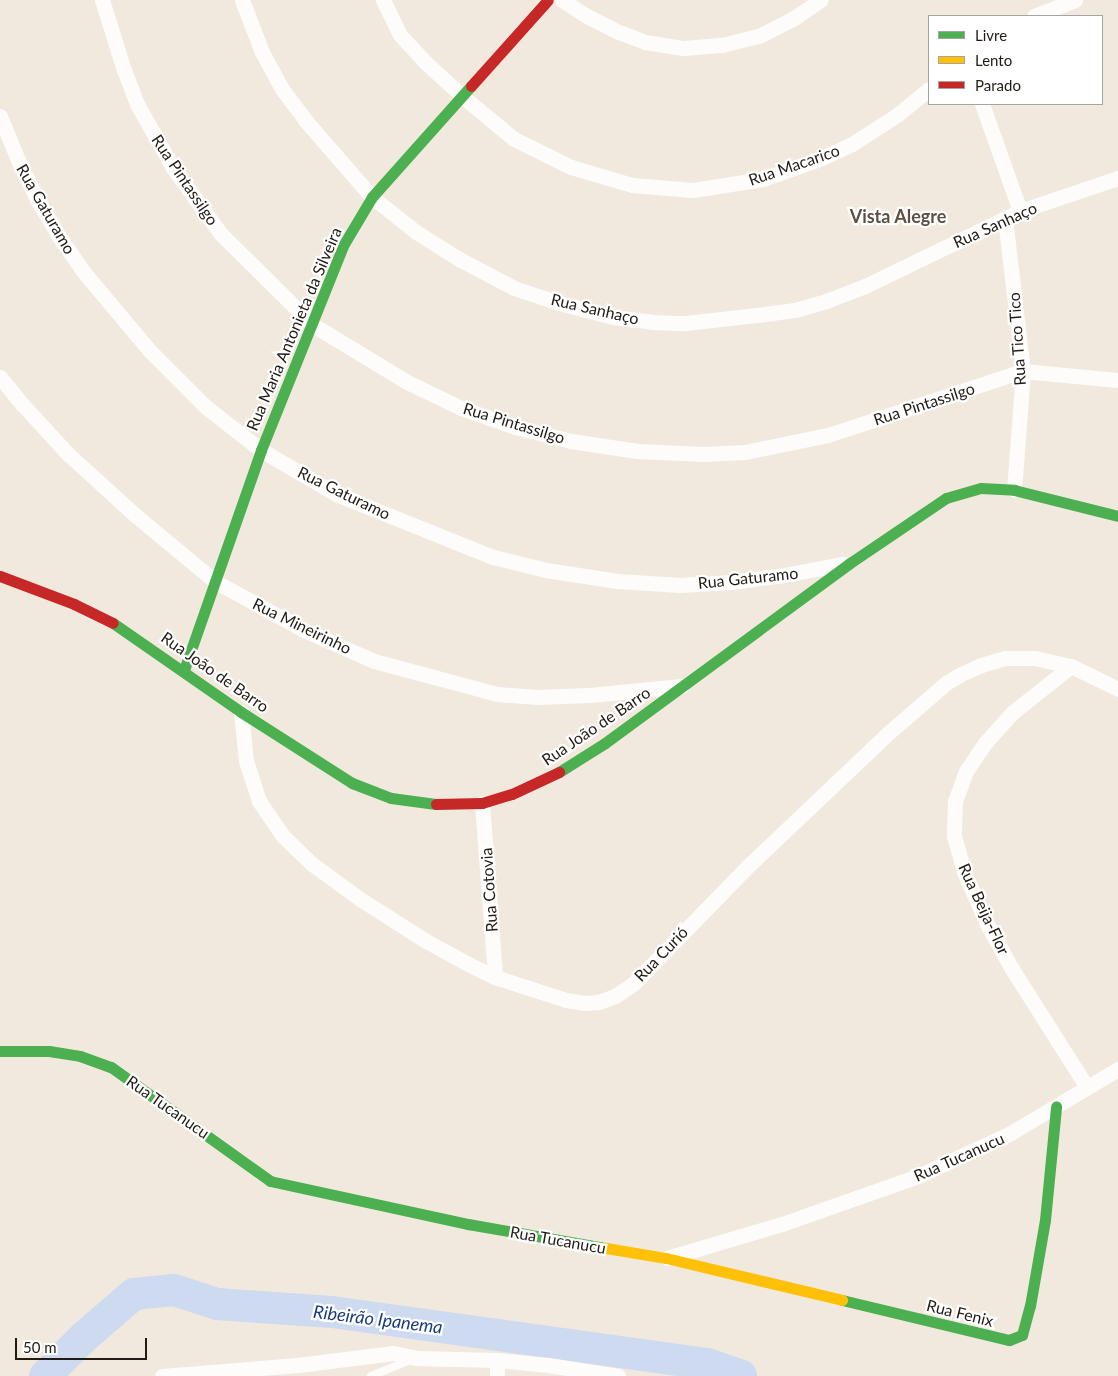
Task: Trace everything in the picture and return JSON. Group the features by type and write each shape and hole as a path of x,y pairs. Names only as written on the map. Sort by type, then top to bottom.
{"street":[{"name":"Rua Pintassilgo","path":"102,0 137,104 173,168 222,234 260,274 313,324 408,382 461,408 524,429 572,441 637,452 745,452 789,444 868,423 1023,371 1118,380"},
{"name":"Rua Sanhaço","path":"242,0 262,52 282,89 305,120 372,196 416,232 452,255 514,288 559,303 613,317 651,322 685,322 795,310 826,301 865,286 1020,211 1118,178"},
{"name":"Rua Macarico","path":"383,0 400,34 462,96 514,139 571,167 632,185 693,190 763,179 822,158 874,132 928,90"},
{"name":"Rua Maria Antonieta da Silveira","path":"184,670 261,450 344,244 372,196 548,0"},
{"path":"562,0 585,15 619,32 645,42 684,48 722,45 759,36 794,18 821,0"},
{"path":"1037,15 1075,0"},
{"path":"982,105 1020,211"},
{"name":"Rua Gaturamo","path":"0,116 18,160 38,201 82,270 177,381 206,408 261,450 336,494 493,557 546,570 632,582 680,585 764,578 850,563"},
{"name":"Rua Tico Tico","path":"1005,218 1023,371 1014,490"},
{"name":"Rua Mineirinho","path":"0,377 22,404 75,460 135,515 216,582 306,631 374,661 497,694 538,697 590,695 683,686"},
{"name":"Rua João de Barro","path":"0,576 96,614 120,627 322,766 371,792 414,803 442,805 482,803 512,794 564,770 683,686 850,563 946,498 981,488 1014,490 1118,516"},
{"name":"Rua Curió","path":"241,712 246,761 252,782 269,819 282,836 312,864 360,899 441,950 495,977 566,1000 584,1003 599,1002 615,996 633,984 747,867 886,735 946,683 981,665 1006,658 1034,658 1071,666 1118,689"},
{"name":"Rua Beija-Flor","path":"1071,666 1012,713 985,743 970,764 955,802 954,836 964,872 987,924 1086,1087"},
{"name":"Rua Cotovia","path":"482,803 495,977"},
{"name":"Rua Tucanucu","path":"0,1051 57,1053 80,1056 111,1067 270,1180 468,1224 666,1258 782,1224 918,1176 969,1155 1056,1107 1118,1069"},
{"name":"Rua Fenix","path":"666,1258 999,1338 1009,1340 1018,1338 1024,1331 1038,1268 1056,1107"},
{"path":"162,1376 298,1365 393,1353 417,1358 497,1360 548,1365 618,1376"},
{"path":"497,1360 497,1376"}],"lane":[{"path":"371,1376 417,1358"}],"waterway":[{"name":"Ribeirão Ipanema","path":"45,1376 84,1337 134,1294 174,1290 217,1304 332,1312 707,1364 741,1376"}],"traffic: fast":[{"path":"184,670 261,450 344,244 372,197 471,86"},
{"path":"559,772 605,743 850,563 946,498 981,488 1014,490 1118,516"},
{"path":"113,623 241,712 352,783 391,798 436,804"},
{"path":"0,1051 49,1051 80,1056 111,1067 270,1181 468,1224 606,1248"},
{"path":"842,1300 1009,1340 1022,1335 1030,1306 1045,1220 1056,1107"}],"traffic: slow":[{"path":"606,1248 666,1258 842,1300"}],"traffic: jam":[{"path":"471,86 548,0"},
{"path":"0,576 74,604 113,623"},
{"path":"436,804 482,803 512,794 559,772"}],"district":[{"name":"Vista Alegre","path":"898,216"}]}
